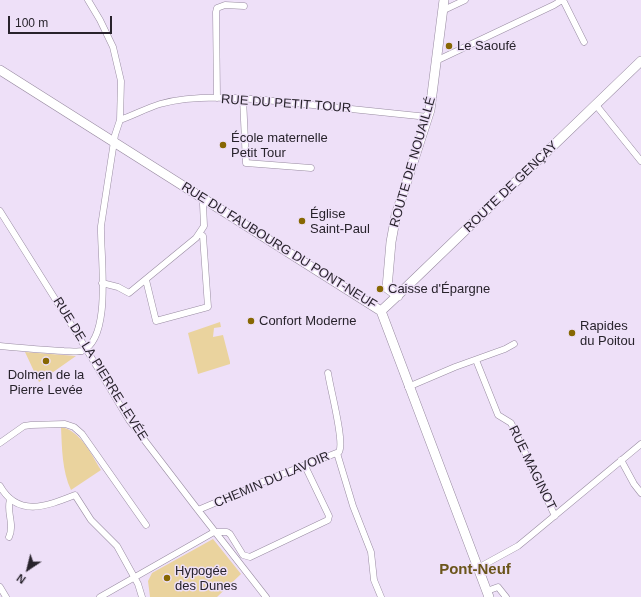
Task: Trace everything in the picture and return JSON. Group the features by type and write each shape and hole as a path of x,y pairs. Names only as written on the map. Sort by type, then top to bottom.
{"main road":[{"name":"ROUTE DE NOUAILLÉ","path":"398,296 387,288 393,228 428,117 437,59 443,4"},
{"name":"ROUTE DE GENÇAY","path":"381,311 641,61"},
{"name":"RUE DU FAUBOURG DU PONT-NEUF","path":"0,70 381,311 408,386 488,594"}],"street":[{"path":"0,346 82,351 95,339 102,318 102,226 114,142 120,120 121,81 113,47 100,20 88,0"},
{"path":"443,4 446,9 465,0"},
{"path":"437,59 457,52 562,0 584,42"},
{"path":"217,98 216,12 218,8 225,5 244,6"},
{"name":"RUE DU PETIT TOUR","path":"120,120 162,104 217,98 243,98 428,117"},
{"path":"243,98 246,163 311,168"},
{"path":"596,105 641,161"},
{"path":"102,283 118,287 129,293 146,280 199,234 204,226 203,204 206,199"},
{"name":"RUE DE LA PIERRE LEVÉE","path":"0,211 86,348 129,420 214,532 266,597"},
{"path":"146,280 156,321 208,307 203,236 199,234"},
{"path":"408,386 505,350 514,344"},
{"name":"RUE MAGINOT","path":"476,360 498,415 500,418 511,423 555,516"},
{"name":"CHEMIN DU LAVOIR","path":"198,510 262,482 339,452 341,447 337,416 328,373"},
{"path":"0,443 27,425 61,423 74,427 82,434 146,525"},
{"path":"478,568 518,546 641,444"},
{"path":"337,453 353,506 371,552 374,580 381,597"},
{"path":"621,460 641,493"},
{"path":"100,597 214,532 227,532 230,534 243,555 250,557 328,520 329,516 305,466"},
{"path":"0,486 10,500 25,506 40,507 75,496 91,520 117,546 142,597"},
{"path":"9,537 12,531 9,504 10,500"},
{"path":"0,587 6,597"},
{"path":"488,594 498,587 506,597"}],"shaded area":[{"path":"220,322 221,327 214,328 213,337 223,335 230,364 198,374 188,333"},
{"path":"25,352 76,356 39,382"},
{"path":"61,427 68,429 80,438 101,470 71,490 64,467"},
{"path":"213,539 241,574 217,597 150,597 148,581 152,573"}],"place":[{"name":"Le Saoufé","path":"449,46"},
{"name":"École maternelle Petit Tour","path":"223,145"},
{"name":"Église Saint-Paul","path":"302,221"},
{"name":"Caisse d'Épargne","path":"380,289"},
{"name":"Confort Moderne","path":"251,321"},
{"name":"Rapides du Poitou","path":"572,333"},
{"name":"Dolmen de la Pierre Levée","path":"46,361"},
{"name":"Hypogée des Dunes","path":"167,578"}],"district":[{"name":"Pont-Neuf","path":"475,570"}]}
